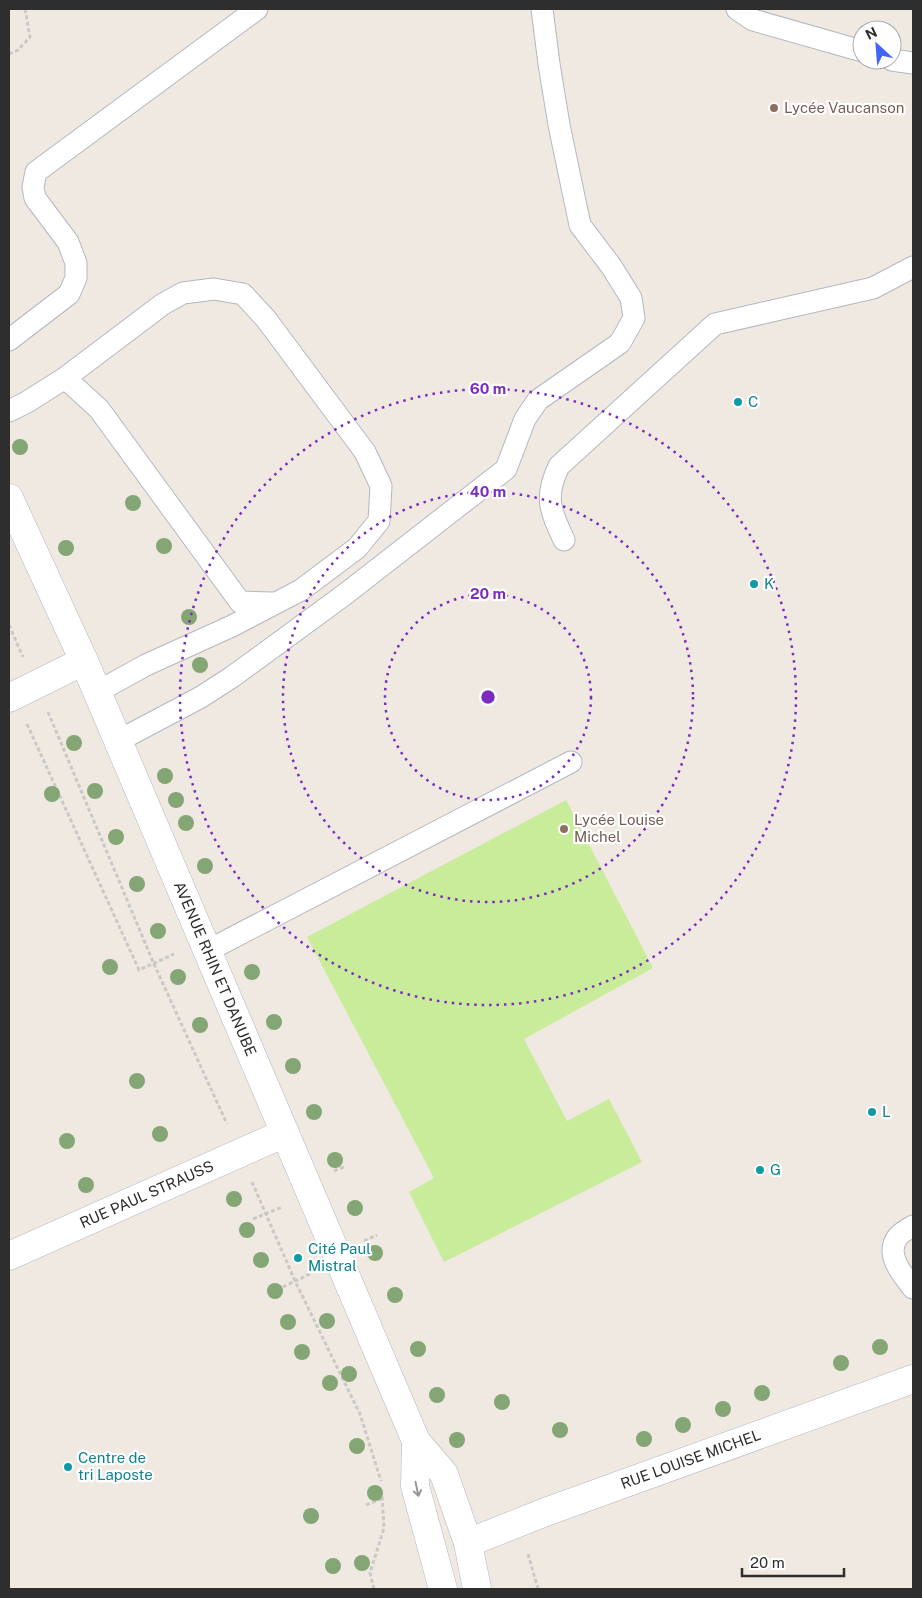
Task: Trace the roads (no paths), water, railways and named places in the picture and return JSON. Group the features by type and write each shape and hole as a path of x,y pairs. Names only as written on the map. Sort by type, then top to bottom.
{"street":[{"name":"AVENUE RHIN ET DANUBE","path":"9,498 84,661 416,1441 444,1474 468,1543 477,1589"},
{"path":"20,693 84,661"},
{"name":"RUE PAUL STRAUSS","path":"9,1256 285,1133"},
{"name":"RUE LOUISE MICHEL","path":"468,1543 913,1379"},
{"name":"AVENUE RHIN ET DANUBE","path":"416,1441 416,1486 443,1589"}],"lane":[{"path":"9,340 69,294 76,278 76,263 68,242 35,198 32,187 36,172 257,9"},
{"path":"118,741 201,697 232,677 461,506 506,469 525,419 538,400 620,344 634,318 632,298 580,225 558,116 542,9"},
{"path":"737,9 753,20 852,48"},
{"path":"564,540 554,517 549,495 551,482 559,466 715,324 873,288 913,267"},
{"path":"9,411 65,378 163,304 183,293 214,289 243,294 266,319 365,452 381,486 379,520 357,548 301,590 232,626 146,665 97,692"},
{"path":"65,378 99,409 240,602 276,603"},
{"path":"207,951 571,762"},
{"path":"913,1226 897,1237 893,1247 894,1260 913,1288"}],"place":[{"name":"Lycée Vaucanson","path":"774,108"},
{"name":"C","path":"738,402"},
{"name":"K","path":"754,584"},
{"name":"Lycée Louise Michel","path":"564,829"},
{"name":"L","path":"872,1112"},
{"name":"G","path":"760,1170"},
{"name":"Cité Paul Mistral","path":"298,1258"},
{"name":"Centre de tri Laposte","path":"68,1467"}]}
